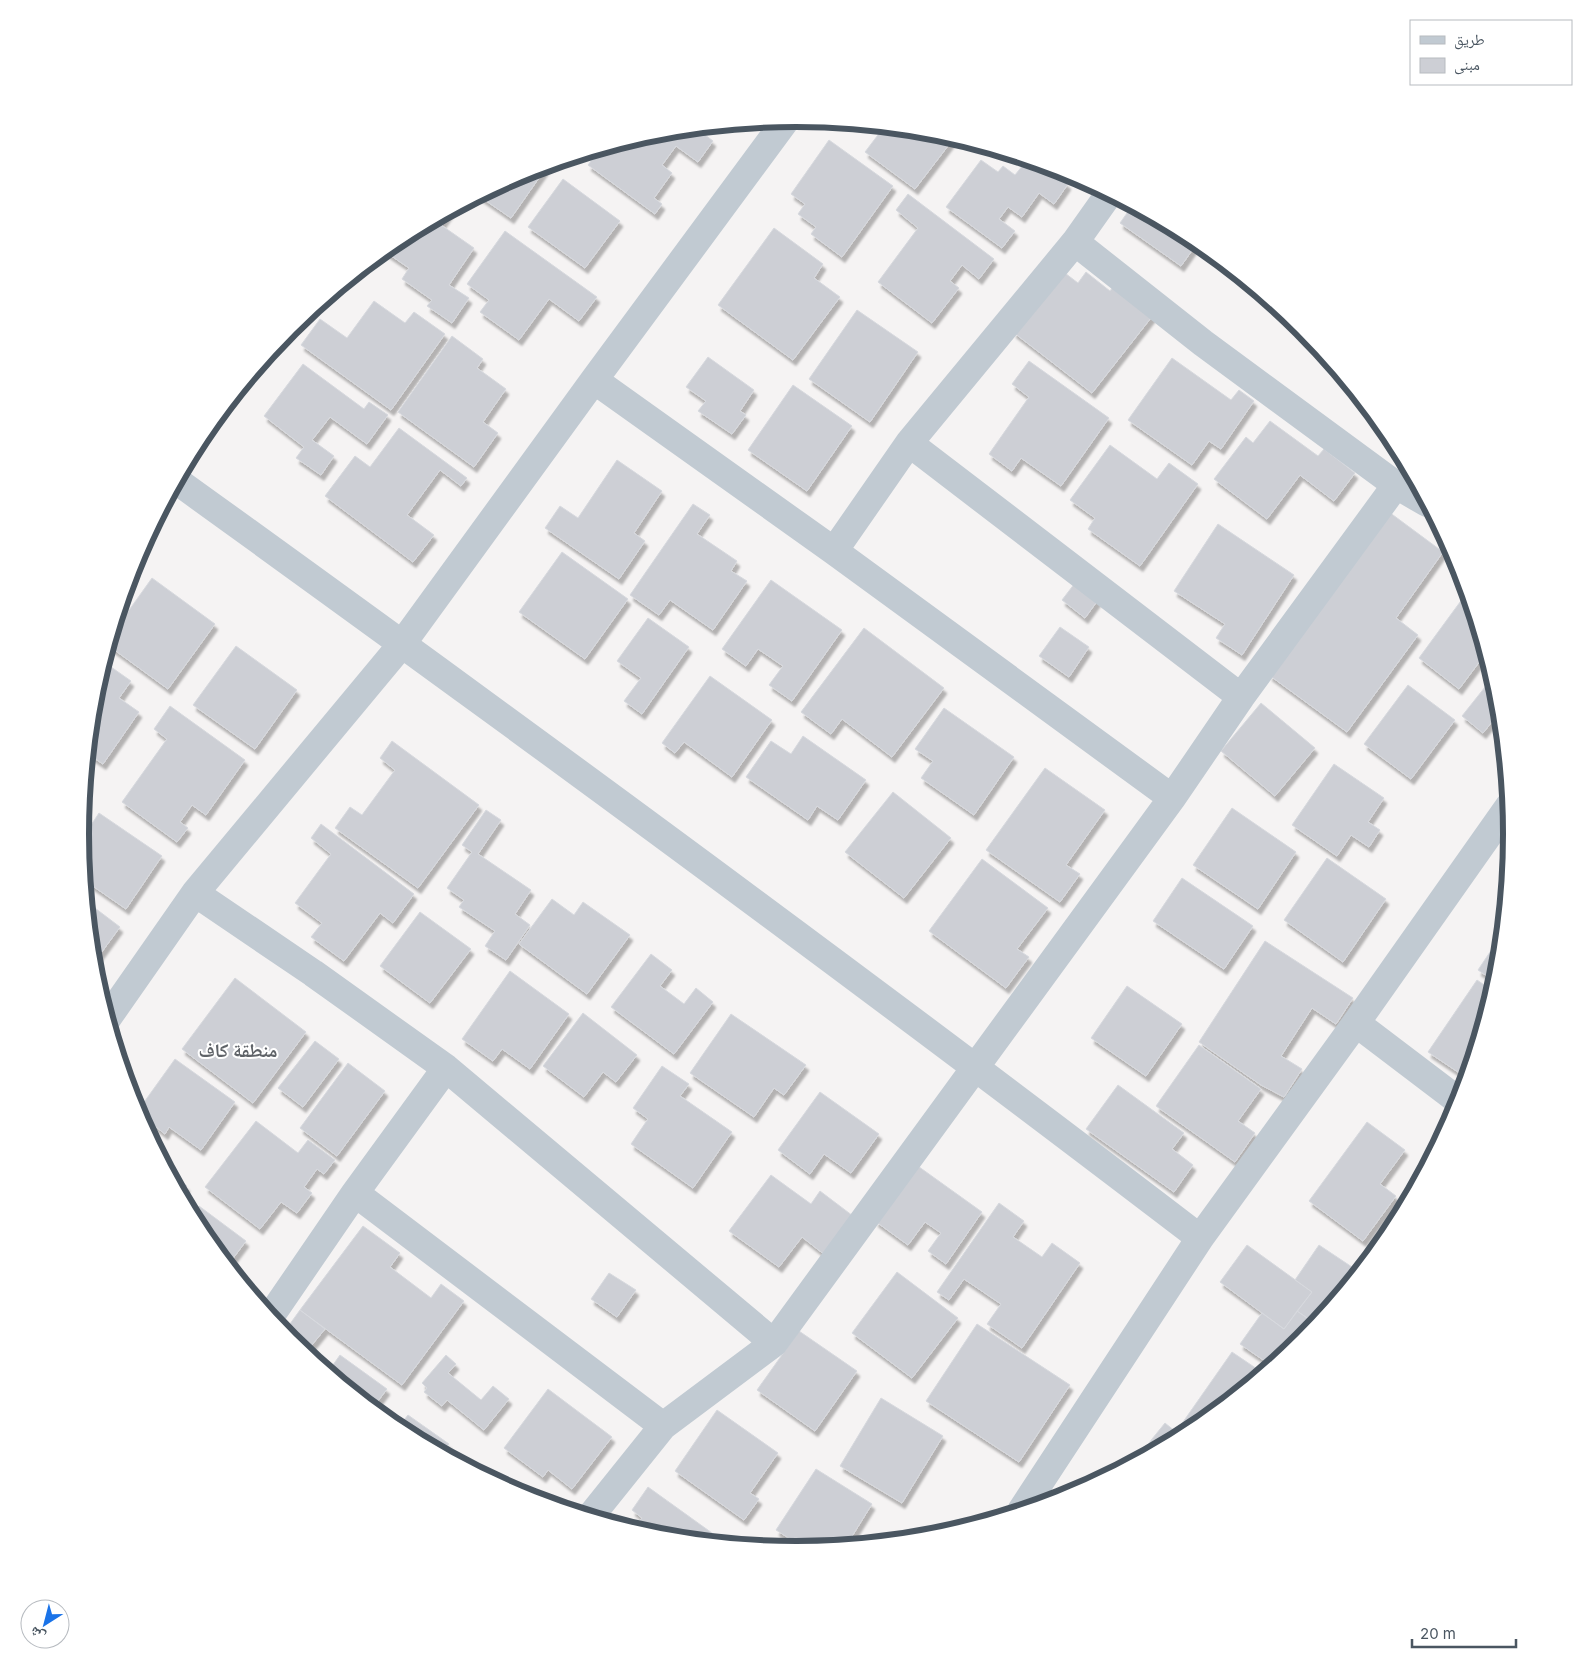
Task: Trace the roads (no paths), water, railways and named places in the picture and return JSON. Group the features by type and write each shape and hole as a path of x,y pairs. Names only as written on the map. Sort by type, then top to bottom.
{"street":[{"path":"112,1012 195,893 402,644 780,128"},
{"path":"834,551 909,443 1075,242 1106,199"},
{"path":"1075,242 1203,343 1396,486 1417,497"},
{"path":"594,380 834,551 1172,798"},
{"path":"909,443 1241,697"},
{"path":"182,485 402,644 975,1066 1200,1238"},
{"path":"594,1512 663,1426 774,1343 1172,798 1241,697 1396,486"},
{"path":"1026,1503 1200,1238 1356,1023 1503,815"},
{"path":"195,893 313,973 446,1068 774,1343"},
{"path":"1356,1023 1452,1096"},
{"path":"274,1311 355,1193 446,1068"},
{"path":"355,1193 663,1426"}],"district":[{"name":"منطقة كاف","path":"238,1050"}]}
